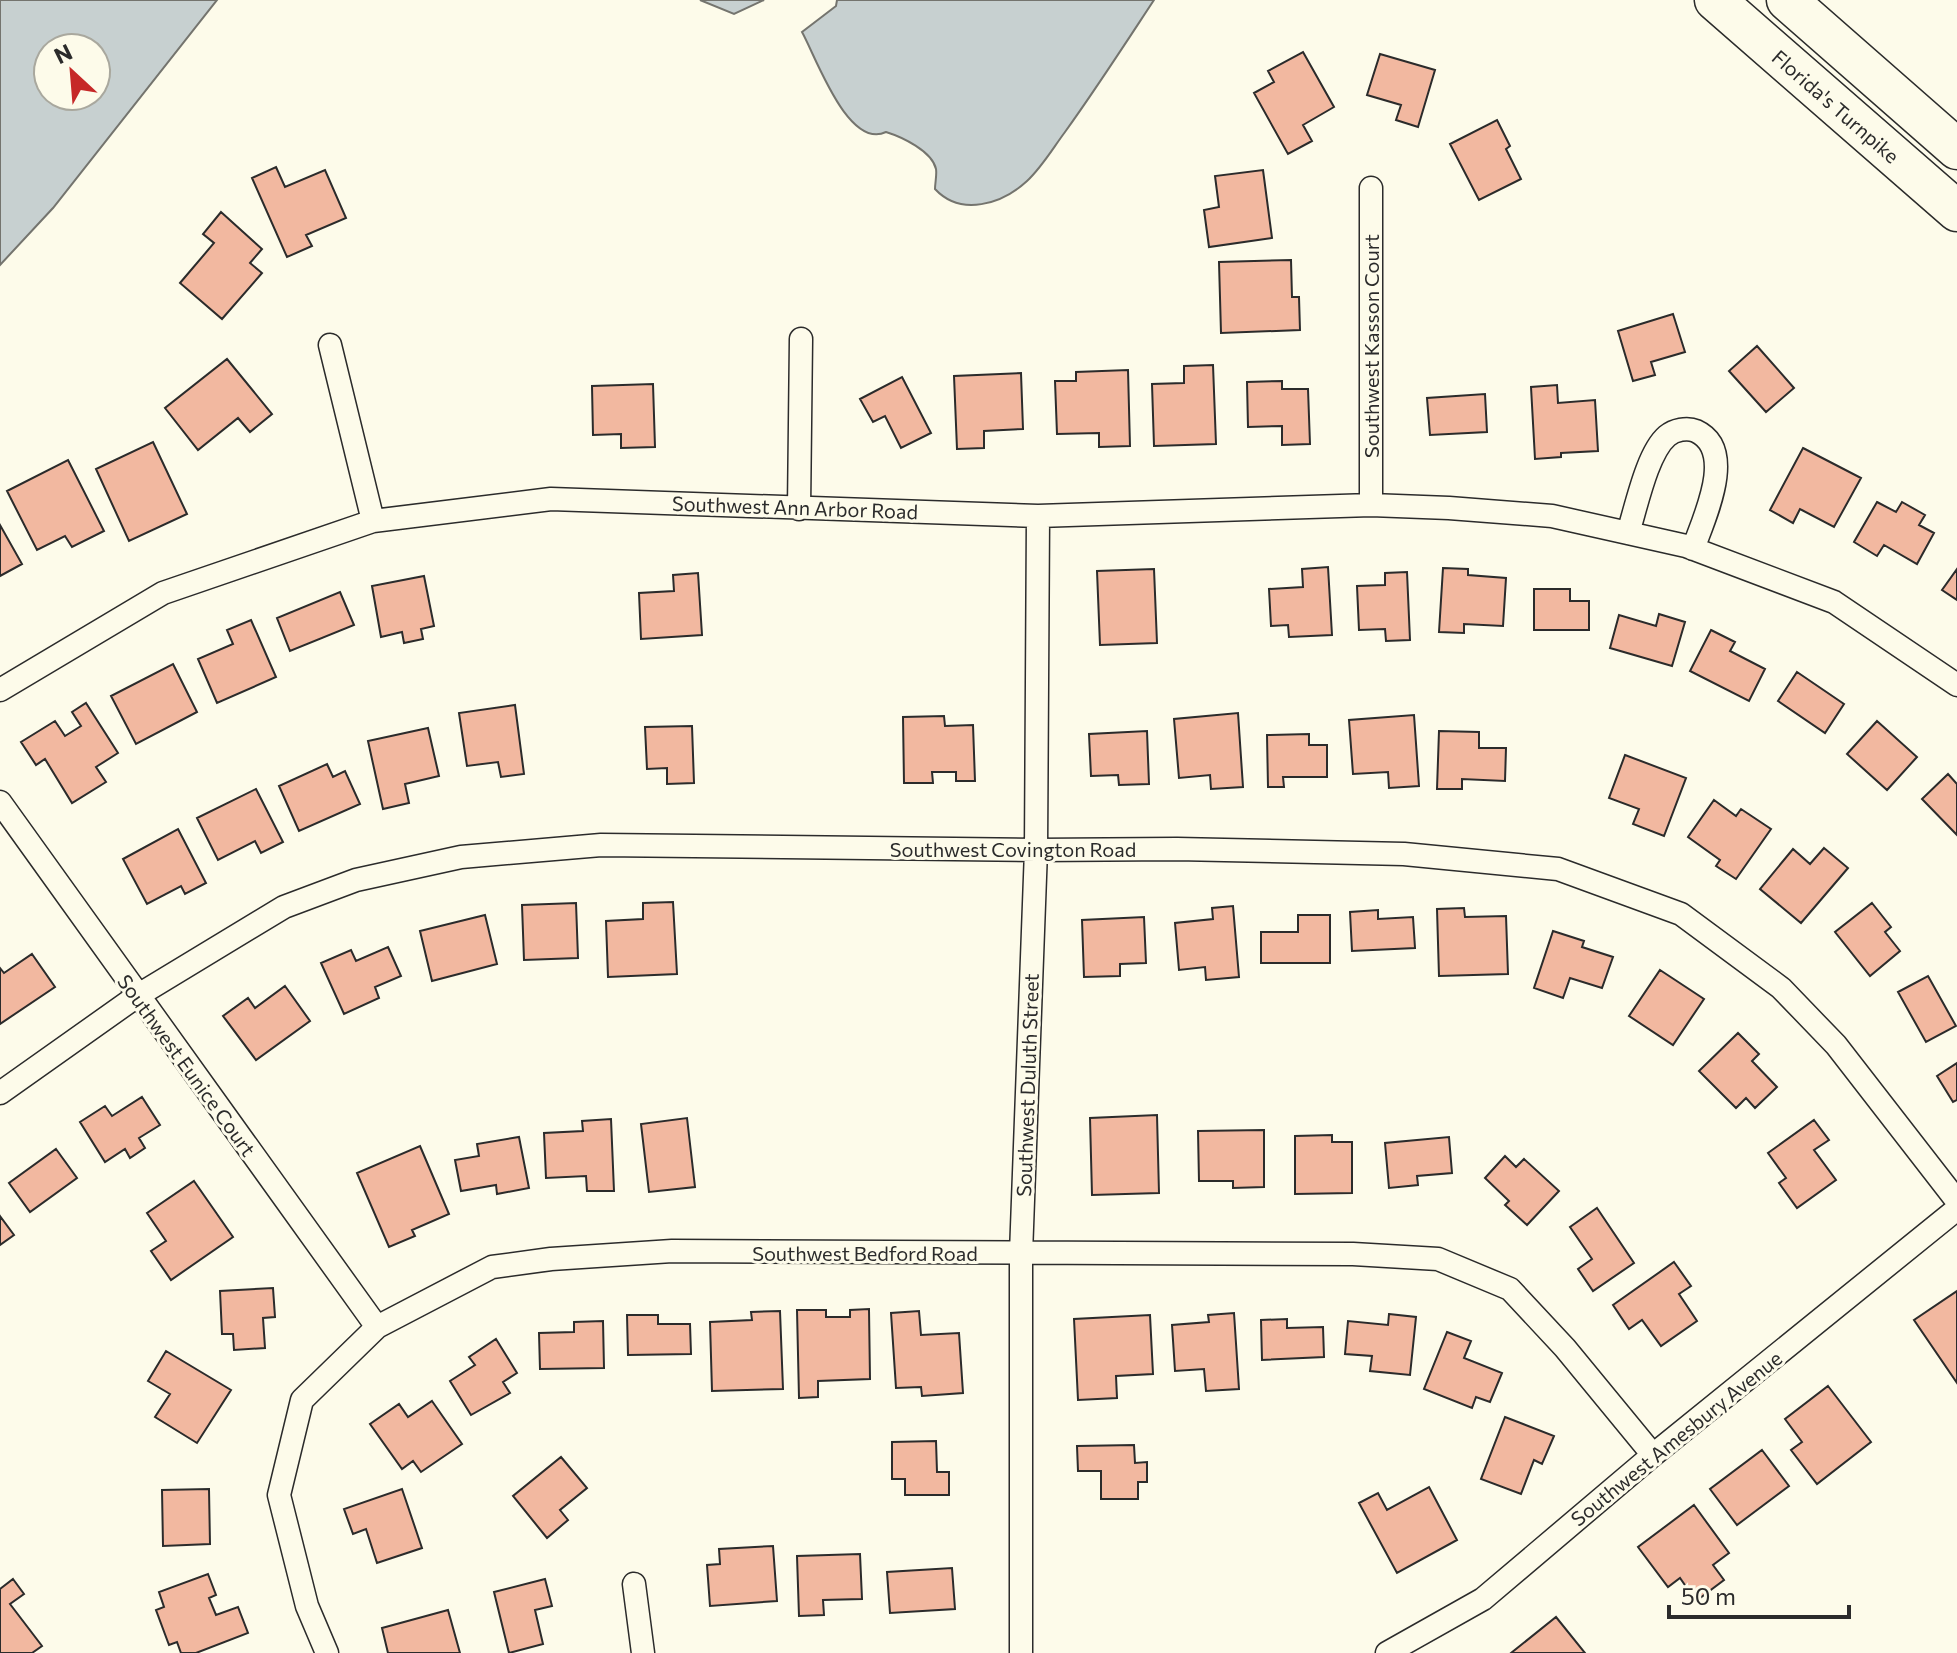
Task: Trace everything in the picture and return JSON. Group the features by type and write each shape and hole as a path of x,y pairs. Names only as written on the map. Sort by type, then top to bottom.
{"highway":[{"name":"Florida's Turnpike","path":"1715,0 1957,211"},
{"path":"1787,0 1957,149"}],"street":[{"name":"Southwest Kasson Court","path":"1371,188 1371,505"},
{"path":"799,509 801,339"},
{"path":"330,345 373,521"},
{"path":"1628,533 1657,449 1667,436 1678,430 1694,430 1710,442 1717,458 1710,500 1693,549"},
{"name":"Southwest Ann Arbor Road","path":"0,690 163,593 373,521 551,499 1038,516 1371,505 1552,516 1693,549 1834,602 1957,685"},
{"name":"Southwest Duluth Street","path":"1021,1653 1021,1254 1036,850 1038,516"},
{"name":"Southwest Eunice Court","path":"0,802 377,1327"},
{"name":"Southwest Covington Road","path":"0,1093 137,996 284,907 356,880 461,857 601,845 1177,849 1404,854 1558,869 1681,914 1781,988 1836,1045 1957,1201"},
{"name":"Southwest Amesbury Avenue","path":"1387,1653 1483,1599 1653,1455 1957,1209"},
{"name":"Southwest Bedford Road","path":"327,1653 307,1606 279,1495 302,1400 377,1327 492,1267 551,1259 672,1251 1353,1254 1438,1259 1510,1289 1565,1348 1653,1455"},
{"path":"634,1584 643,1653"}],"shaded area":[{"path":"0,0 217,0 53,208 0,265"},
{"path":"700,0 764,0 734,14"},
{"path":"837,0 1154,0 1032,176 1006,196 969,205 945,198 935,189 936,169 923,151 893,134 872,134 859,127 835,98 802,32 836,6"}],"building":[{"path":"1303,52 1334,107 1303,125 1312,141 1288,154 1254,93 1274,82 1268,71"},
{"path":"1380,54 1435,70 1418,127 1396,120 1401,105 1367,95"},
{"path":"1497,120 1510,146 1506,149 1521,179 1479,200 1450,144"},
{"path":"276,167 285,187 325,170 346,218 306,235 312,246 287,257 252,178"},
{"path":"1263,170 1272,238 1209,247 1204,210 1219,207 1215,176"},
{"path":"221,212 262,249 250,263 262,273 222,319 180,283 214,243 203,234"},
{"path":"1291,260 1292,297 1299,297 1300,330 1221,333 1219,262"},
{"path":"1673,314 1685,352 1651,362 1655,375 1633,381 1618,331"},
{"path":"1757,346 1794,388 1766,412 1729,371"},
{"path":"227,359 272,414 250,432 238,418 198,450 165,408"},
{"path":"1213,365 1216,444 1154,446 1152,384 1184,383 1184,366"},
{"path":"1128,370 1130,446 1099,447 1099,433 1057,434 1055,381 1076,381 1076,372"},
{"path":"1021,373 1023,429 984,431 984,448 957,449 954,376"},
{"path":"902,377 931,433 901,448 885,416 873,422 860,399"},
{"path":"1282,381 1282,389 1308,389 1310,444 1282,445 1282,426 1248,427 1247,382"},
{"path":"653,384 655,447 621,448 621,434 593,435 592,386"},
{"path":"1557,385 1558,403 1595,400 1598,451 1561,453 1561,457 1535,459 1531,387"},
{"path":"1485,394 1487,432 1430,435 1427,398"},
{"path":"153,442 187,514 129,541 96,469"},
{"path":"1803,448 1861,478 1834,527 1800,509 1793,523 1770,510"},
{"path":"68,460 104,531 72,547 65,536 37,550 7,491"},
{"path":"1877,502 1896,512 1902,502 1925,515 1919,525 1934,533 1917,564 1884,545 1877,556 1854,542"},
{"path":"0,525 22,564 0,576"},
{"path":"1328,567 1332,635 1289,637 1288,625 1271,626 1269,589 1303,587 1302,569"},
{"path":"1443,568 1468,569 1468,575 1506,578 1503,626 1464,624 1464,633 1439,632"},
{"path":"1154,569 1157,643 1100,645 1097,571"},
{"path":"1957,569 1957,600 1942,590"},
{"path":"1407,572 1410,640 1386,641 1385,629 1359,630 1357,586 1385,585 1385,573"},
{"path":"698,573 702,635 641,639 639,593 674,591 673,575"},
{"path":"424,576 434,626 421,629 423,639 404,643 402,632 381,637 372,586"},
{"path":"1534,589 1570,589 1570,601 1589,601 1589,630 1534,630"},
{"path":"340,592 354,625 290,651 277,618"},
{"path":"1659,614 1685,622 1672,666 1610,648 1619,615 1656,626"},
{"path":"251,620 276,677 217,703 198,659 233,644 227,630"},
{"path":"1711,630 1735,642 1730,651 1765,669 1749,701 1690,671"},
{"path":"173,664 197,712 136,744 111,696"},
{"path":"1797,672 1844,704 1825,733 1778,701"},
{"path":"86,703 118,753 96,767 106,782 72,803 45,759 36,765 21,742 55,721 65,736 81,726 72,712"},
{"path":"515,705 524,774 501,777 498,762 467,766 459,713"},
{"path":"1238,713 1243,787 1211,789 1210,775 1179,778 1174,719"},
{"path":"1414,715 1419,786 1389,788 1388,772 1353,774 1349,720"},
{"path":"944,716 945,726 973,725 975,781 956,781 956,772 932,772 933,783 904,783 903,717"},
{"path":"1877,721 1917,757 1887,790 1847,754"},
{"path":"692,726 694,783 667,784 667,768 647,769 645,727"},
{"path":"428,728 439,776 405,784 409,803 383,809 368,741"},
{"path":"1147,731 1149,784 1119,785 1118,775 1091,776 1089,734"},
{"path":"1439,731 1479,732 1479,748 1506,748 1505,781 1462,779 1462,789 1437,789"},
{"path":"1309,734 1309,745 1327,745 1327,777 1283,777 1284,787 1268,787 1267,735"},
{"path":"1625,755 1686,778 1664,836 1633,824 1639,809 1609,798"},
{"path":"327,764 333,777 345,771 360,804 299,831 279,786"},
{"path":"1948,774 1957,784 1957,835 1922,799"},
{"path":"256,789 283,842 261,853 255,841 218,860 197,818"},
{"path":"1714,800 1736,816 1741,809 1771,829 1736,879 1716,866 1720,860 1688,837"},
{"path":"178,829 206,883 185,894 181,886 147,904 123,859"},
{"path":"1824,848 1848,868 1801,923 1760,889 1793,849 1810,864"},
{"path":"673,902 677,974 608,977 606,921 643,919 643,903"},
{"path":"576,903 578,958 524,960 522,905"},
{"path":"1872,903 1891,927 1885,932 1900,951 1870,976 1835,932"},
{"path":"1233,906 1239,977 1206,980 1205,967 1179,970 1175,923 1213,919 1212,908"},
{"path":"1464,908 1465,917 1506,916 1508,974 1439,976 1437,909"},
{"path":"1378,910 1378,919 1413,917 1415,948 1352,951 1350,912"},
{"path":"485,915 497,964 432,981 420,931"},
{"path":"1298,915 1330,915 1330,963 1261,963 1261,932 1298,932"},
{"path":"1144,917 1146,963 1120,964 1120,976 1084,977 1082,920"},
{"path":"1553,931 1584,941 1582,947 1613,957 1602,988 1570,978 1563,998 1534,988"},
{"path":"388,947 401,976 375,987 379,998 344,1014 321,963 351,950 356,961"},
{"path":"32,954 55,987 0,1024 0,968 4,973"},
{"path":"1660,970 1704,999 1673,1045 1629,1016"},
{"path":"1928,976 1956,1026 1926,1042 1898,992"},
{"path":"285,986 310,1021 256,1060 223,1016 248,998 255,1008"},
{"path":"1738,1033 1759,1054 1752,1061 1777,1087 1755,1108 1746,1098 1736,1108 1699,1071"},
{"path":"1957,1063 1957,1100 1953,1102 1937,1076"},
{"path":"142,1097 160,1125 139,1138 145,1148 130,1158 125,1149 105,1162 80,1122 105,1106 112,1116"},
{"path":"1157,1115 1159,1193 1092,1195 1090,1118"},
{"path":"687,1118 695,1187 649,1192 641,1124"},
{"path":"611,1119 614,1191 587,1191 586,1176 546,1178 544,1133 583,1131 582,1121"},
{"path":"1814,1120 1829,1140 1814,1150 1836,1180 1797,1208 1779,1183 1786,1178 1768,1153"},
{"path":"1264,1130 1264,1187 1233,1188 1233,1181 1199,1181 1198,1131"},
{"path":"1332,1135 1332,1142 1352,1142 1352,1193 1295,1194 1295,1136"},
{"path":"519,1137 529,1188 497,1194 496,1185 461,1191 455,1160 479,1156 477,1144"},
{"path":"1449,1137 1452,1173 1417,1176 1418,1185 1389,1188 1385,1143"},
{"path":"420,1146 449,1214 412,1230 415,1236 389,1247 357,1173"},
{"path":"56,1149 77,1178 30,1212 9,1183"},
{"path":"1505,1156 1516,1167 1524,1159 1559,1191 1527,1225 1505,1205 1509,1201 1485,1178"},
{"path":"194,1181 233,1237 171,1280 151,1251 166,1241 147,1213"},
{"path":"1597,1208 1634,1263 1593,1291 1578,1269 1592,1259 1570,1227"},
{"path":"0,1216 14,1235 0,1245"},
{"path":"1674,1262 1691,1286 1679,1294 1697,1321 1661,1346 1642,1320 1629,1329 1613,1305"},
{"path":"273,1288 275,1317 263,1318 265,1348 234,1350 233,1334 222,1334 220,1291"},
{"path":"1957,1291 1957,1383 1914,1320"},
{"path":"869,1309 870,1379 818,1381 818,1397 799,1398 797,1310 826,1310 826,1317 850,1317 850,1310"},
{"path":"780,1311 783,1389 712,1391 710,1322 752,1320 751,1312"},
{"path":"919,1311 921,1335 959,1333 963,1393 922,1396 921,1387 896,1388 891,1313"},
{"path":"1234,1313 1239,1389 1206,1391 1204,1369 1175,1371 1172,1325 1209,1322 1208,1315"},
{"path":"1389,1314 1416,1317 1410,1375 1370,1371 1372,1356 1345,1354 1348,1321 1388,1325"},
{"path":"627,1315 658,1315 658,1324 690,1324 691,1354 628,1355"},
{"path":"1150,1315 1153,1374 1116,1376 1117,1398 1078,1400 1074,1319"},
{"path":"1287,1319 1287,1328 1323,1327 1324,1357 1262,1360 1261,1320"},
{"path":"603,1321 604,1368 540,1369 539,1333 574,1332 574,1322"},
{"path":"1447,1332 1471,1341 1464,1358 1502,1373 1490,1402 1476,1397 1472,1408 1424,1389"},
{"path":"496,1339 517,1373 503,1382 510,1393 471,1415 450,1381 475,1365 469,1357"},
{"path":"166,1351 231,1390 197,1443 155,1417 170,1394 148,1381"},
{"path":"1828,1386 1871,1442 1817,1484 1791,1450 1802,1442 1785,1419"},
{"path":"432,1401 462,1444 421,1472 413,1461 402,1469 370,1424 399,1404 408,1417"},
{"path":"1505,1417 1554,1436 1542,1464 1534,1460 1521,1494 1481,1479"},
{"path":"936,1441 937,1472 949,1472 949,1495 905,1495 905,1479 892,1479 892,1442"},
{"path":"1134,1445 1135,1463 1147,1462 1147,1482 1138,1482 1138,1499 1101,1499 1101,1471 1078,1471 1077,1446"},
{"path":"1762,1450 1789,1486 1737,1525 1710,1489"},
{"path":"561,1457 587,1488 560,1510 568,1520 547,1538 513,1496"},
{"path":"1429,1487 1457,1540 1397,1573 1359,1503 1378,1493 1387,1510"},
{"path":"209,1489 210,1544 163,1546 162,1490"},
{"path":"402,1489 422,1548 377,1563 366,1529 353,1534 344,1509"},
{"path":"1694,1505 1729,1553 1713,1565 1724,1580 1696,1601 1680,1578 1668,1587 1638,1547"},
{"path":"773,1546 777,1601 710,1606 707,1565 720,1564 719,1549"},
{"path":"860,1554 862,1599 823,1600 824,1615 799,1616 797,1556"},
{"path":"952,1568 955,1609 890,1613 887,1572"},
{"path":"208,1574 216,1595 209,1598 216,1615 238,1607 248,1633 196,1653 181,1653 177,1642 169,1645 156,1610 164,1607 159,1592"},
{"path":"13,1579 24,1594 10,1604 42,1646 32,1653 0,1653 0,1589"},
{"path":"545,1579 552,1606 535,1610 543,1644 509,1653 494,1592"},
{"path":"448,1610 460,1653 388,1653 382,1628"},
{"path":"1556,1617 1585,1653 1511,1653"}]}
